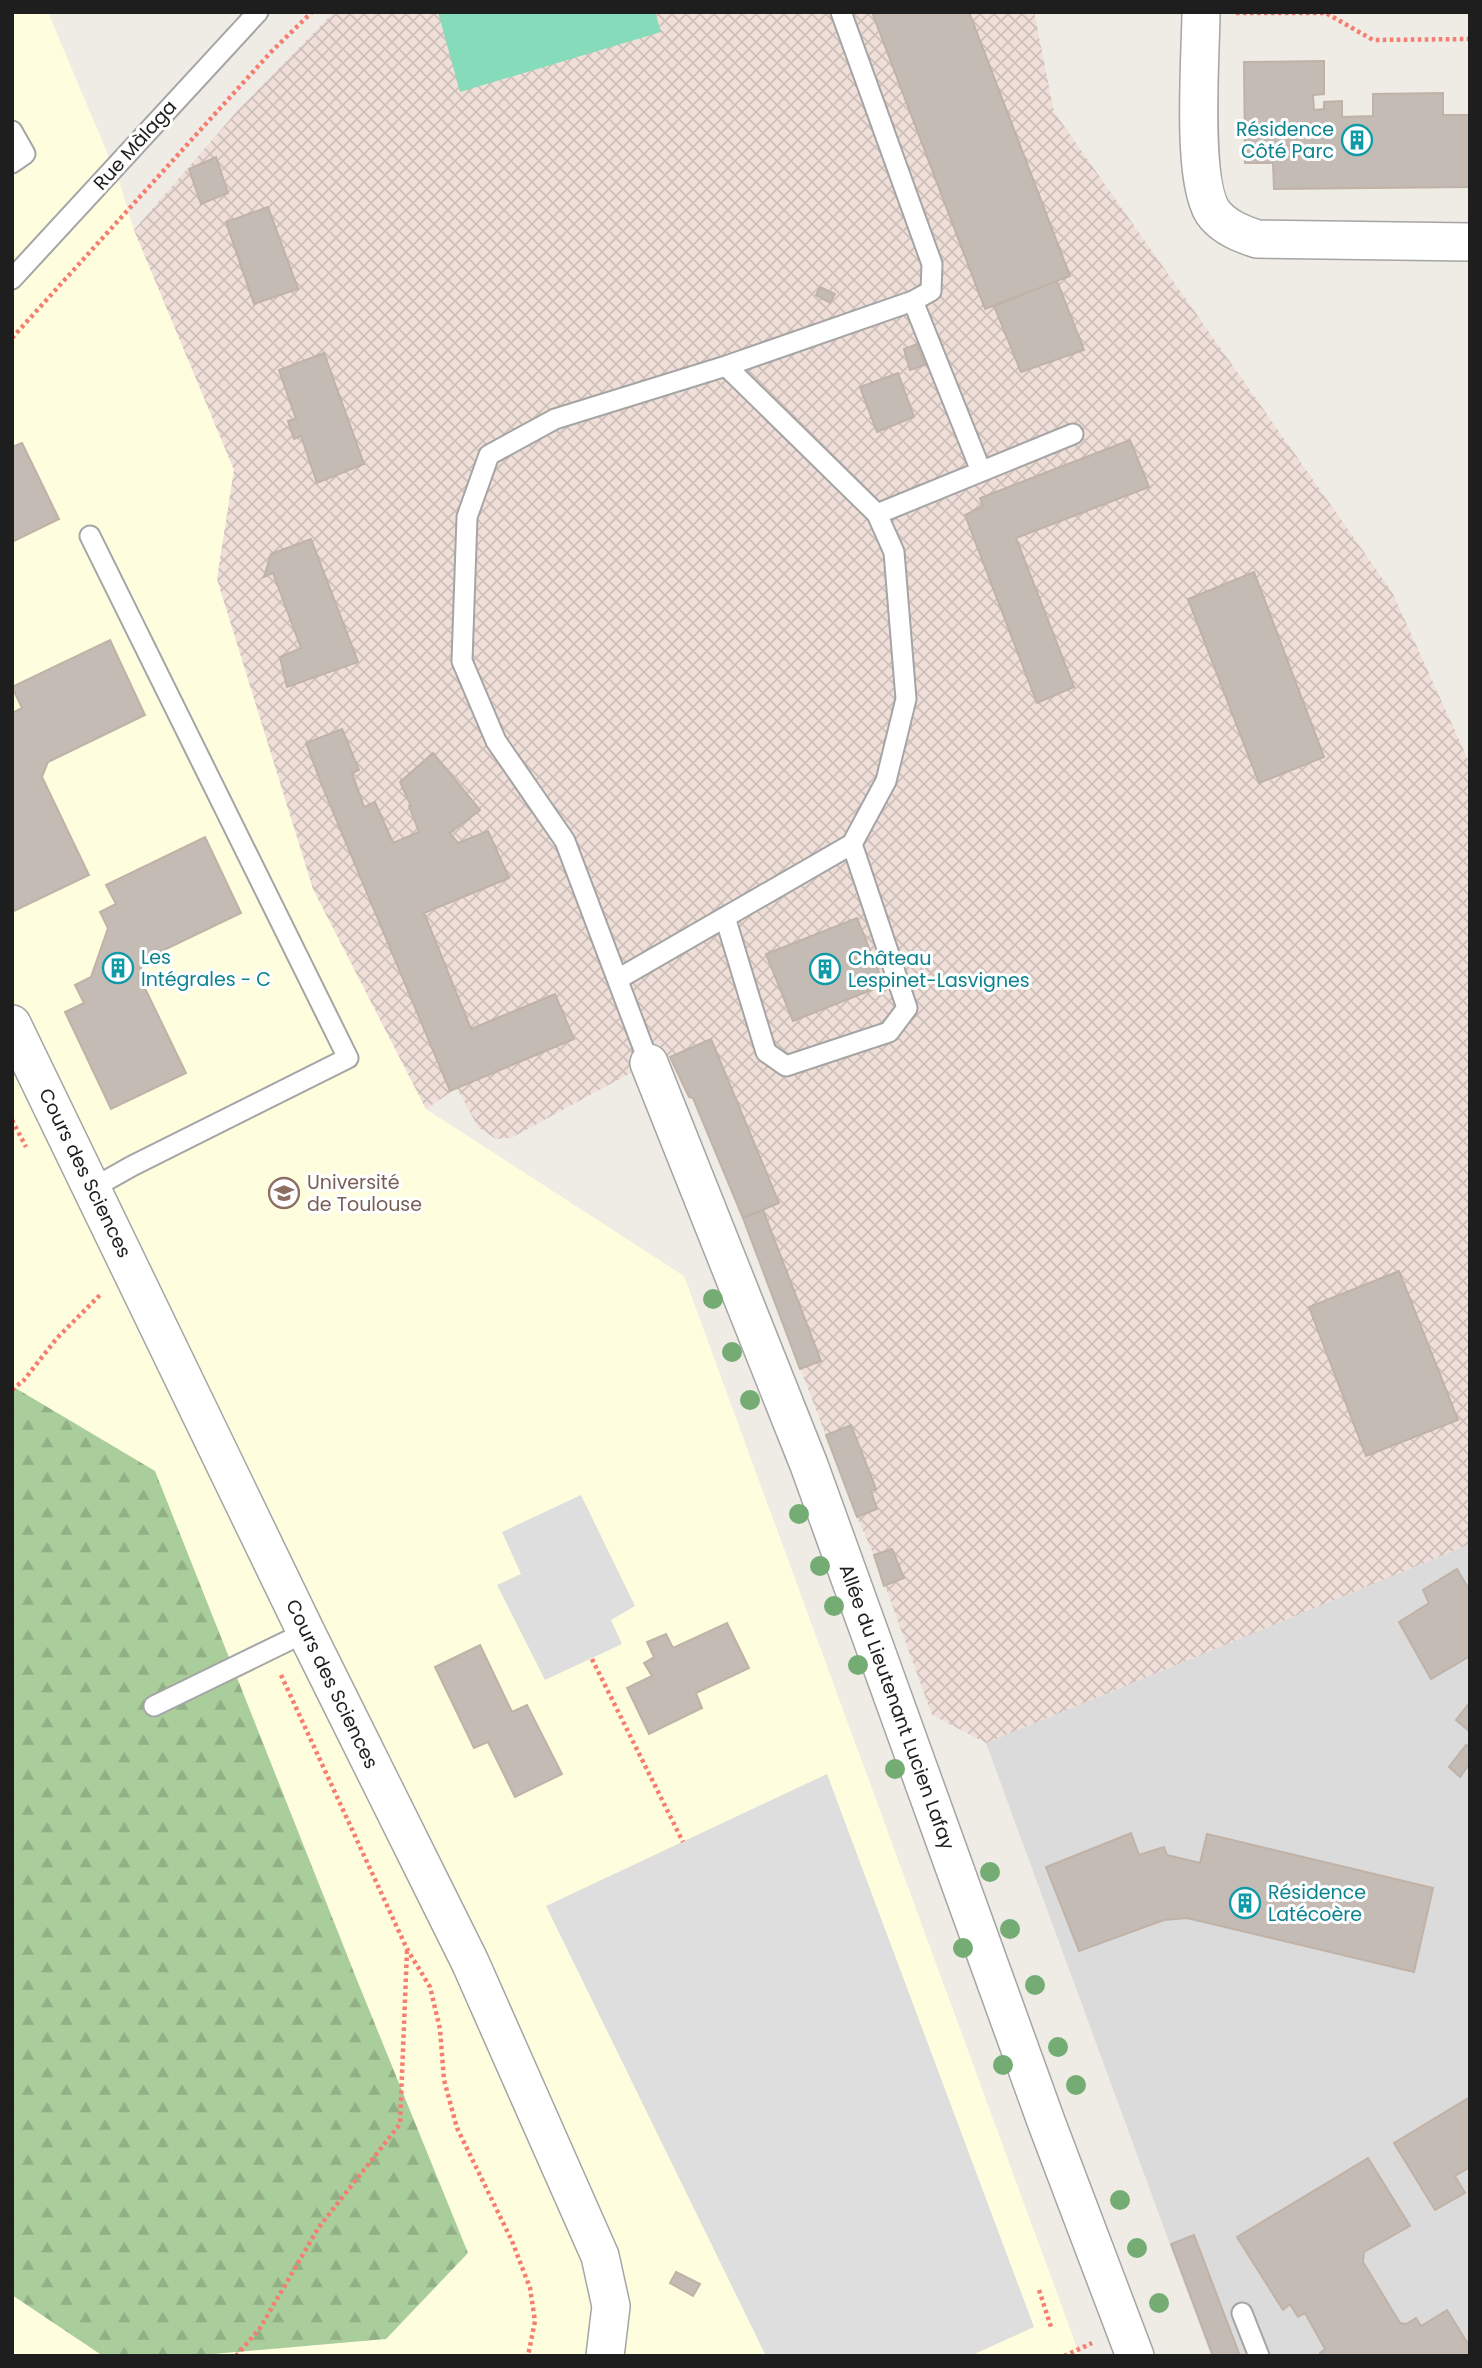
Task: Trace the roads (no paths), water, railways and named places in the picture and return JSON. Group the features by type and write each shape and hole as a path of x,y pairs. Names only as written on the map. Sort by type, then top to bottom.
{"street":[{"path":"1201,13 1199,160 1207,200 1214,215 1239,233 1257,239 1470,242"},
{"name":"Cours des Sciences","path":"12,1024 306,1632 470,1962 600,2256 611,2306 606,2356"},
{"name":"Allée du Lieutenant Lucien Lafay","path":"649,1063 809,1465 1047,2124 1135,2356"}],"lane":[{"name":"Rue Màlaga","path":"12,279 258,12"},
{"path":"649,1063 565,841 496,741 462,661 467,517 489,455 555,419 726,366 913,301 931,290 932,264 841,12"},
{"path":"12,131 25,154 12,163"},
{"path":"913,301 981,471"},
{"path":"618,979 852,844 886,781 906,699 894,552 877,514 726,366"},
{"path":"877,514 1073,434"},
{"path":"90,536 348,1058 93,1188"},
{"path":"725,917 766,1052 786,1066 889,1032 906,1008 852,844"},
{"path":"154,1706 306,1632"},
{"path":"1242,2313 1259,2356"}],"place":[{"name":"Résidence Côté Parc","path":"1357,140"},
{"name":"Les Intégrales - C","path":"118,968"},
{"name":"Château Lespinet-Lasvignes","path":"825,969"},
{"name":"Université de Toulouse","path":"284,1193"},
{"name":"Résidence Latécoère","path":"1245,1903"}]}
